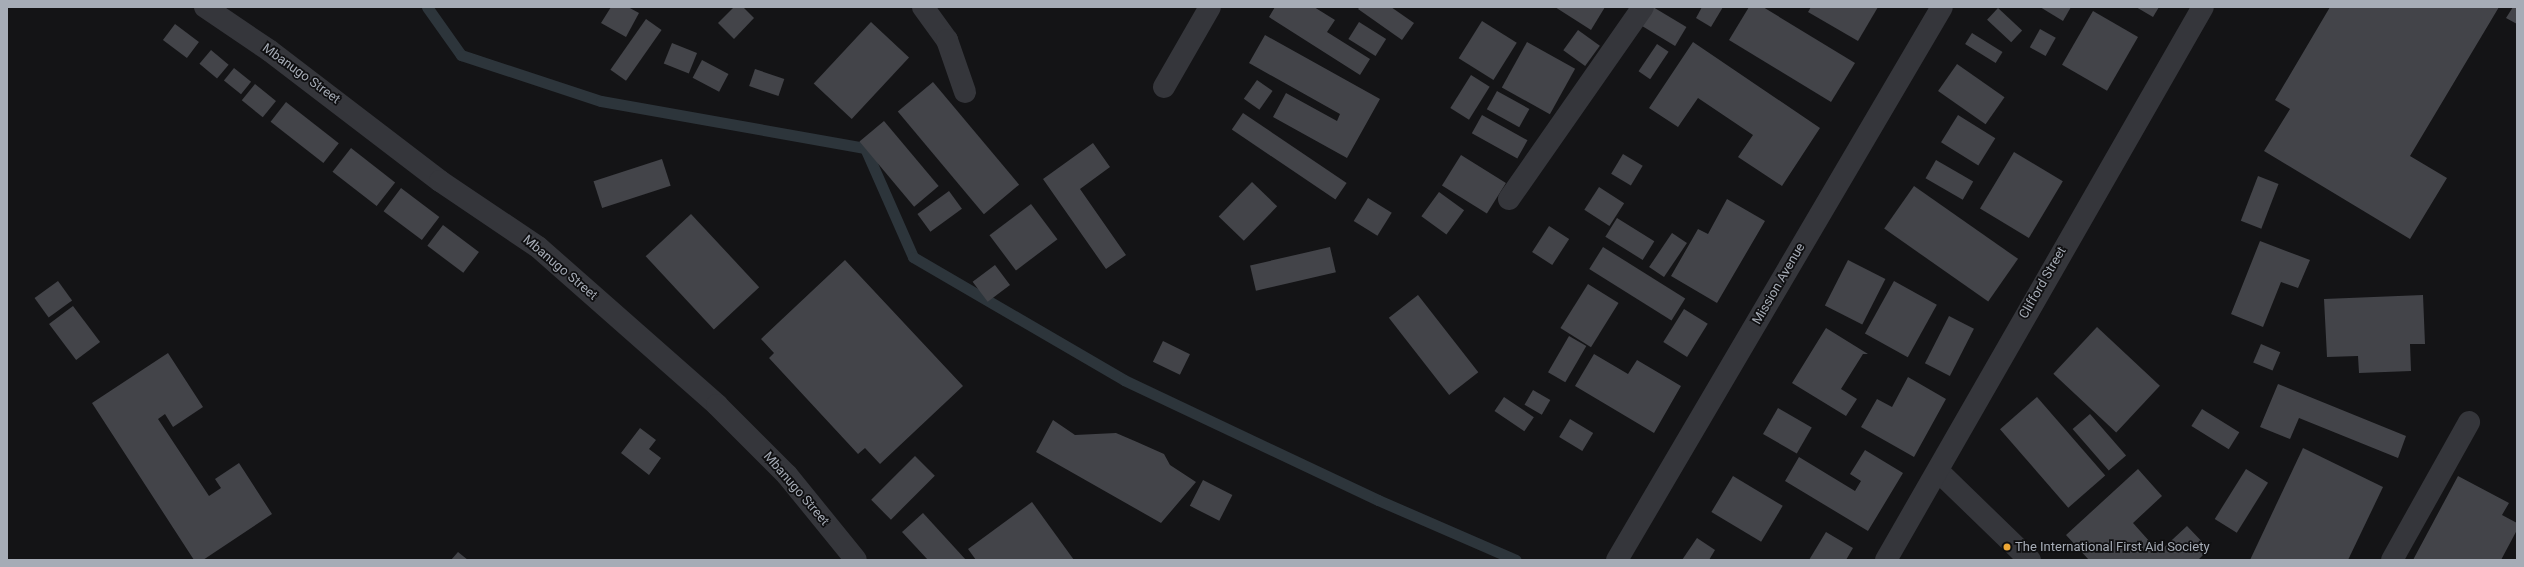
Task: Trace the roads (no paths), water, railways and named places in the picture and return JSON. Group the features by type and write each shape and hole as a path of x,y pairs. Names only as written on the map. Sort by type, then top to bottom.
{"street":[{"name":"Mbanugo Street","path":"205,7 283,60 440,181 538,247 723,410 787,475 856,560"},
{"path":"923,7 947,40 965,92"},
{"path":"1164,87 1210,7"},
{"path":"1509,199 1642,7"},
{"name":"Mission Avenue","path":"1617,560 1942,7"},
{"name":"Clifford Street","path":"1886,560 1938,471 2009,341 2203,7"},
{"path":"2392,560 2469,422"},
{"path":"1938,471 2030,560"}],"waterway":[{"path":"427,7 461,55 601,101 865,148 913,257 1124,380 1378,500 1516,560"}],"place":[{"name":"The International First Aid Society","path":"2007,547"}]}
